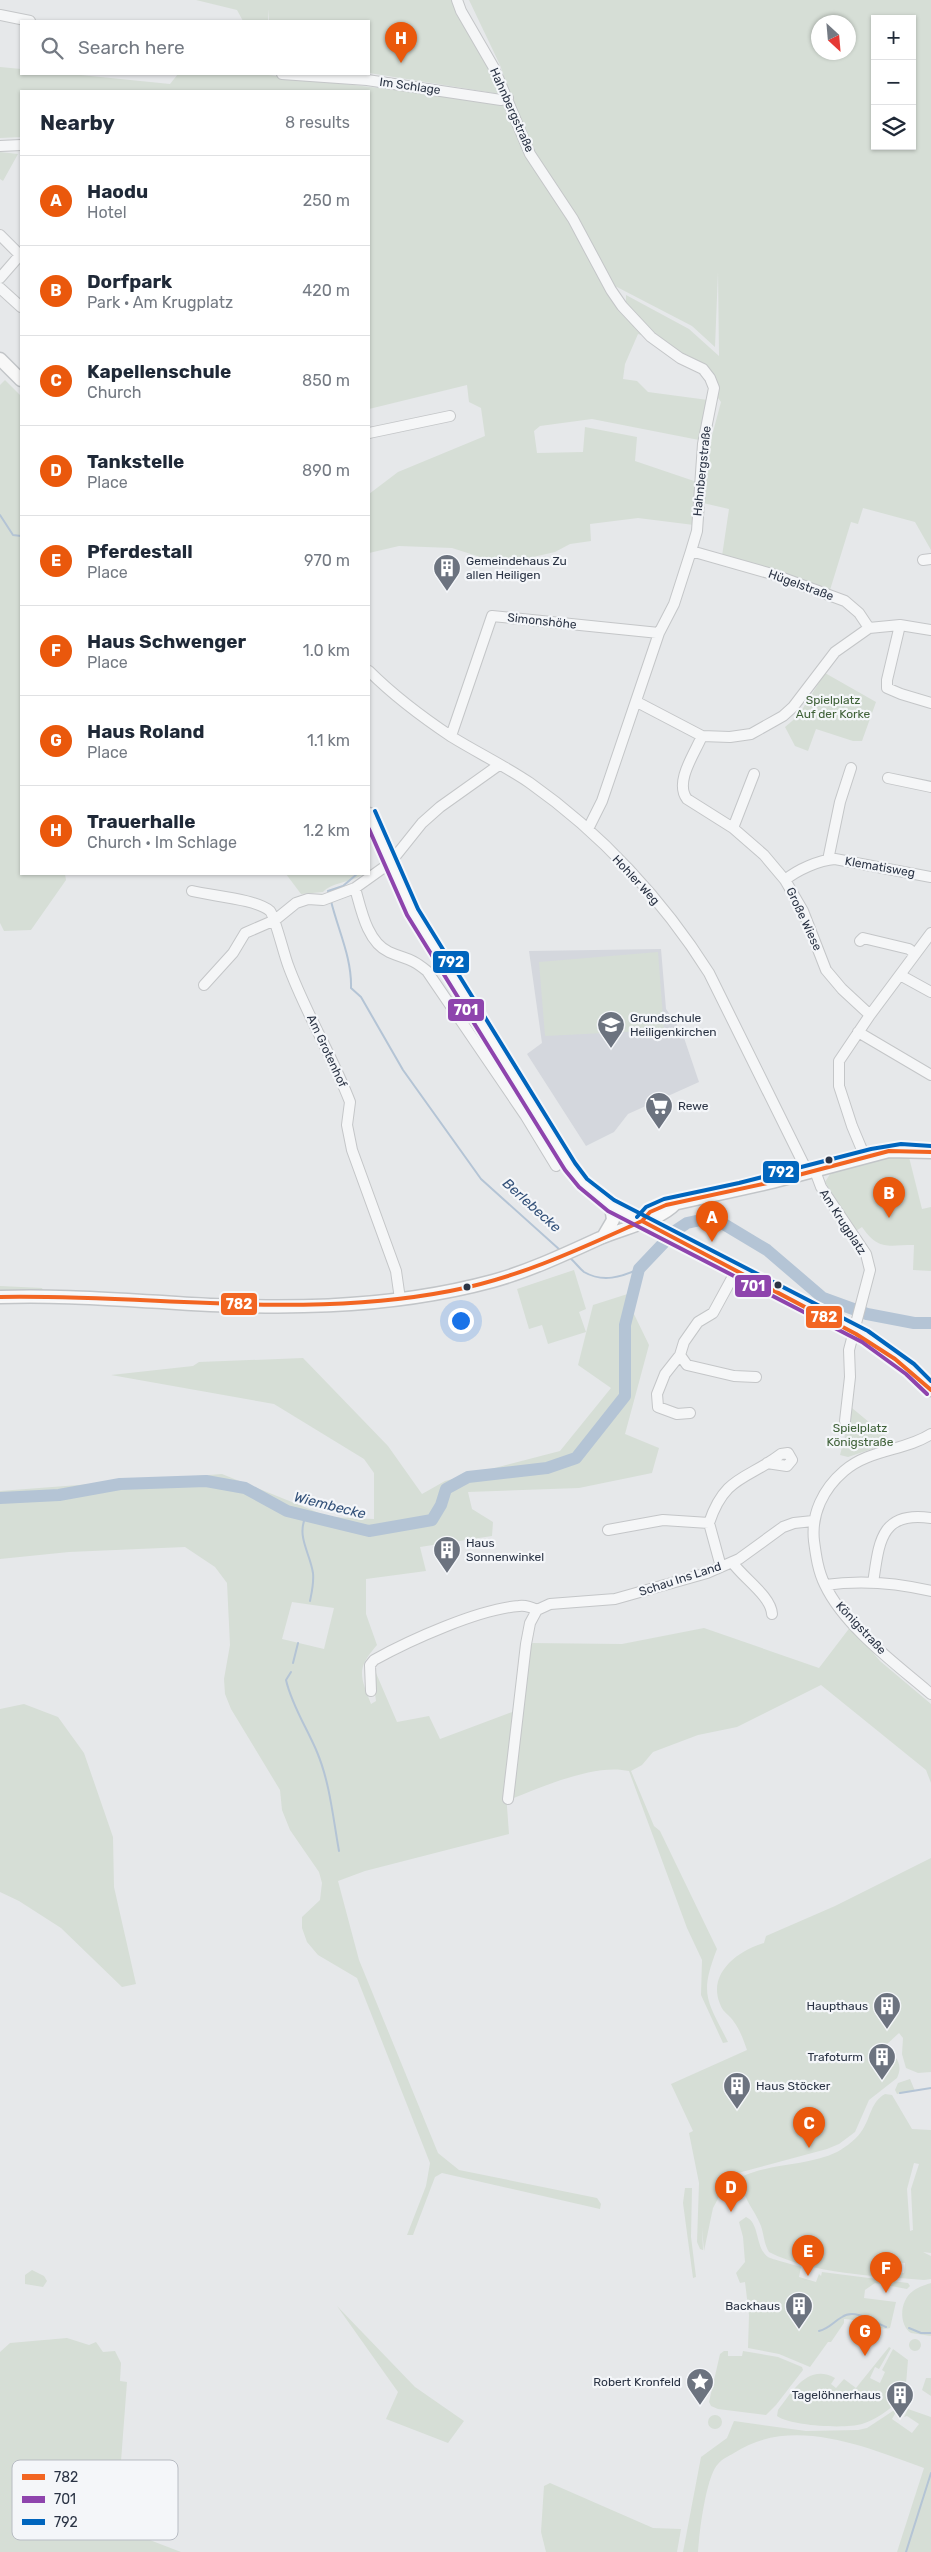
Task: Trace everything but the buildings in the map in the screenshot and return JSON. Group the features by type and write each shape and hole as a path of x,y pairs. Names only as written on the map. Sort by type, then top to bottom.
{"main road":[{"path":"0,359 20,379"},
{"path":"370,816 420,925 570,1167 583,1183 611,1205 855,1332 910,1369 931,1390"},
{"path":"0,1297 54,1296 164,1303 294,1306 400,1299 493,1281 554,1260 602,1237 642,1221 655,1209 676,1203 811,1172 889,1151 931,1152"},
{"path":"602,1237 613,1220 611,1205"}],"street":[{"name":"Hahnbergstraße","path":"457,0 461,11 494,68 530,154 573,219 622,306 652,337 680,358 703,370 710,378 714,388 703,444 697,531 674,604 659,633 602,801 588,829"},
{"path":"0,15 25,20"},
{"name":"Im Schlage","path":"296,75 367,80 501,100 508,98"},
{"path":"0,146 20,145"},
{"path":"0,235 20,254"},
{"path":"0,278 20,256"},
{"path":"0,288 20,307"},
{"path":"370,434 450,416"},
{"name":"Hügelstraße","path":"691,551 772,574 844,601 859,613 869,628"},
{"name":"Simonshöhe","path":"451,736 492,616 659,633"},
{"path":"900,624 887,688 931,703"},
{"path":"637,702 702,736 744,735 768,726 793,707 836,652 869,628 900,624 931,630"},
{"name":"Hohler Weg","path":"370,672 390,692 451,736 530,783 588,829 644,887 691,943 731,1013 811,1172"},
{"name":"Große Wiese","path":"702,736 682,782 684,795 733,828 764,855 785,880 803,911 826,970 842,989 870,1015"},
{"path":"204,985 233,953 246,933 275,920 296,903 308,899 323,900 355,888 390,863 422,823 499,765"},
{"name":"Klematisweg","path":"828,860 840,802 851,768"},
{"path":"733,828 754,774"},
{"path":"888,778 931,787"},
{"name":"Klematisweg","path":"785,880 798,872 828,860 931,876"},
{"path":"355,888 364,920 379,943 390,953 412,959 427,971 525,1115 556,1166"},
{"path":"192,891 248,902 266,909 275,920"},
{"name":"Am Grotenhof","path":"275,920 290,973 350,1102 347,1124 352,1150 396,1271 400,1299"},
{"path":"866,1157 852,1126 839,1080 841,1057 931,933"},
{"path":"860,941 863,938 909,948 916,954"},
{"path":"900,975 931,992"},
{"path":"858,1032 931,1075"},
{"name":"Am Krugplatz","path":"811,1172 866,1254 870,1274 855,1332"},
{"path":"690,1413 677,1414 662,1410 657,1404 660,1383 680,1355 688,1334 698,1322 713,1312 737,1270"},
{"path":"845,1422 850,1377 850,1350 855,1332"},
{"path":"680,1355 687,1365 734,1376 756,1378"},
{"name":"Königstraße","path":"931,1434 872,1455 844,1471 832,1482 813,1522 816,1560 825,1585 847,1617 876,1646 931,1694"},
{"path":"721,1567 709,1522 716,1504 728,1487 785,1453"},
{"path":"873,1583 880,1541 885,1529 899,1522 919,1517 931,1518"},
{"path":"608,1530 663,1520 709,1522"},
{"name":"Schau Ins Land","path":"371,1691 370,1665 374,1660 396,1649 478,1616 518,1606 529,1606 537,1610 550,1604 615,1599 673,1584 732,1562 783,1527 794,1522 813,1522"},
{"path":"732,1562 741,1575 770,1603 772,1614"},
{"path":"825,1585 873,1583 931,1591"},
{"path":"508,1799 526,1644 530,1623 537,1610"}],"shaded area":[{"name":"Grundschule Heiligenkirchen","path":"661,949 666,1009 682,1032 699,1082 628,1114 614,1132 586,1146 527,1054 542,1043 529,951"}],"green space":[{"path":"196,0 453,0 456,14 495,72 500,94 370,73 370,20 269,20 269,9 268,20 242,20 237,10"},
{"path":"469,0 931,0 931,550 915,522 863,508 858,524 851,522 830,590 722,556 729,509 703,503 706,458 721,402 700,373 626,307 626,295 689,329 719,356 718,272 715,347 692,326 615,286 575,215 545,174 545,185 569,222 610,296 647,337 638,334 625,364 623,379 637,381 648,392 708,400 699,440 592,419 540,426 534,431 537,453 583,452 585,427 637,437 635,461 697,482 694,525 638,518 590,524 591,541 570,544 555,552 502,564 452,548 399,546 370,553 370,493 398,472 485,436 481,408 469,402 467,385 370,409 370,90 20,90 20,137 0,138 0,67 20,69 20,75 81,75 170,84 177,75 269,75 507,103 515,109 500,65"},
{"path":"0,152 18,154 3,181 0,179"},
{"path":"5,380 20,395 20,875 65,875 66,880 31,930 4,931 0,923 0,385"},
{"name":"Spielplatz Auf der Korke","path":"825,673 876,702 862,741 853,741 816,729 808,751 795,746 785,727 798,716"},
{"path":"287,875 362,875 331,886 323,892 301,894"},
{"path":"658,952 664,1030 545,1036 539,962"},
{"path":"908,1153 922,1209 931,1207 931,1271 913,1270 914,1245 884,1245 874,1240 862,1227 856,1231 825,1182 832,1171 865,1161"},
{"path":"574,1270 586,1309 579,1312 586,1332 548,1344 542,1325 529,1329 517,1289"},
{"path":"0,1286 42,1288 43,1290 0,1291"},
{"path":"637,1291 631,1308 649,1345 625,1434 659,1448 652,1473 579,1488 468,1492 472,1509 493,1522 492,1536 420,1547 426,1571 366,1579 366,1614 377,1645 366,1660 362,1673 364,1686 371,1704 376,1701 373,1679 376,1673 397,1722 429,1716 440,1739 515,1711 506,1793 509,1834 365,1871 338,1881 359,1960 438,2153 459,2170 597,2198 601,2204 600,2209 442,2173 435,2177 413,2235 407,2235 426,2186 430,2163 357,1978 318,1955 307,1942 302,1928 302,1917 320,1900 322,1883 319,1872 290,1830 282,1810 280,1790 231,1709 225,1694 224,1679 230,1645 227,1583 215,1567 185,1547 69,1552 0,1559 0,1491 222,1474 329,1517 374,1519 374,1473 364,1459 274,1404 111,1375 193,1366 199,1362 303,1358 388,1446 422,1494 445,1481 560,1451 611,1388 578,1365 593,1305","holes":["292,1602 334,1608 324,1649 282,1639"]},
{"name":"Spielplatz Königstraße","path":"852,1408 893,1442 848,1457 840,1455"},
{"path":"851,1626 880,1661 931,1704 931,1783 926,1770 821,1685 737,1727 698,1735 653,1752 642,1765 631,1771 654,1826 660,1831 717,1949 711,1964 707,1988 711,2006 728,2042 723,2043 701,1995 702,1960 687,1928 629,1771 615,1769 585,1773 511,1799 530,1643 622,1644 704,1628 819,1668"},
{"path":"24,1704 58,1717 84,1753 113,1837 114,1887 136,1984 122,1987 61,1928 19,1901 0,1892 0,1709"},
{"path":"931,1858 931,2072 918,2073 906,2068 902,2054 903,2038 899,2033 886,2045 899,2064 900,2068 897,2078 869,2100 855,2132 839,2144 827,2149 738,2173 726,2184 713,2208 704,2251 702,2228 703,2250 700,2249 697,2242 699,2183 689,2133 693,2131 671,2084 747,2050 738,2028 720,2004 717,1993 718,1982 722,1973 736,1957 754,1946 764,1943 766,1936 835,1906"},
{"path":"910,2079 915,2091 897,2094 895,2090 898,2083"},
{"path":"885,2094 892,2095 912,2129 931,2130 931,2253 923,2252 931,2256 931,2279 845,2273 805,2265 769,2252 761,2226 746,2196 743,2176 766,2169 826,2157 844,2148 861,2132 880,2097","holes":["914,2163 919,2164 911,2189 913,2230 910,2231 907,2189","894,2262 905,2263 904,2273 894,2272"]},
{"path":"685,2188 692,2188 691,2237 696,2277 693,2278 683,2203"},
{"path":"746,2217 754,2225 764,2253 770,2258 801,2267 799,2277 816,2282 819,2274 821,2276 822,2272 908,2283 910,2286 907,2289 875,2283 865,2290 864,2298 896,2302 890,2328 885,2329 844,2319 844,2323 831,2342 828,2342 810,2367 779,2354 748,2348 749,2315 745,2282 740,2283 736,2273 745,2262 743,2237 739,2222"},
{"path":"32,2270 44,2276 47,2281 43,2287 25,2284 25,2275"},
{"path":"931,2283 931,2336 911,2333 902,2318 905,2300 915,2290"},
{"path":"337,2306 415,2387 464,2421 448,2443 386,2419 398,2392"},
{"path":"67,2338 89,2345 96,2342 103,2352 115,2351 121,2363 120,2381 127,2382 121,2460 12,2460 12,2540 150,2540 181,2552 0,2552 0,2352 10,2343"},
{"path":"913,2339 917,2339 921,2345 917,2351 913,2351 909,2347 909,2343"},
{"path":"889,2347 891,2348 879,2369 875,2367 870,2378 880,2383 885,2372 882,2370 893,2349 908,2360 906,2384 910,2387 896,2404 882,2414 868,2422 854,2426 818,2426 794,2422 777,2416 778,2410 795,2388 809,2377 817,2374 825,2374 835,2378 831,2384 836,2388 844,2379 856,2388"},
{"path":"728,2351 728,2356 742,2356 743,2351 778,2357 802,2367 803,2370 766,2415 718,2409 711,2406 709,2402 720,2354"},
{"path":"926,2378 931,2378 931,2396 922,2390"},
{"path":"899,2407 906,2408 902,2415 896,2412 892,2419 912,2433 919,2424 907,2416 904,2417 908,2409 931,2417 931,2552 897,2552 924,2468 878,2451 829,2438 780,2436 756,2442 720,2462 714,2470 707,2492 698,2552 683,2552 701,2457 727,2438 734,2421 806,2431 858,2430 867,2428"},
{"path":"712,2415 718,2415 722,2422 718,2429 712,2429 708,2425 708,2419"},
{"path":"550,2483 653,2528 681,2529 677,2552 546,2552 541,2532 544,2486"}],"waterway":[{"name":"Berlebecke","path":"0,515 13,535 20,536"},
{"name":"Berlebecke","path":"329,894 328,891 343,886 356,875"},
{"name":"Berlebecke","path":"331,901 347,955 351,988 361,997 403,1070 481,1179 560,1250"},
{"name":"Wiembecke","path":"0,1498 59,1495 120,1484 206,1481 245,1488 287,1511 369,1531 432,1520 441,1505 446,1489 468,1477 547,1468 576,1458 625,1396 625,1325 639,1269 675,1231 687,1223 705,1219 717,1220 767,1250 823,1298 867,1314 914,1323 931,1323"},
{"name":"Berlebecke","path":"569,1257 584,1272 598,1277 612,1278 639,1269"},
{"path":"306,1516 302,1531 313,1577 310,1601"},
{"path":"293,1663 298,1643"},
{"path":"291,1672 286,1680 292,1699 313,1743 325,1776 339,1851"},
{"path":"900,2093 931,2088"},
{"path":"819,2331 829,2327 842,2317 853,2314 886,2327"},
{"path":"909,2328 921,2333 931,2333"},
{"path":"906,2552 931,2473"}],"transit line":[{"name":"792","path":"375,811 418,909 575,1163 587,1179 614,1200 868,1331 914,1364 931,1381"},
{"name":"701","path":"370,831 407,915 565,1170 579,1187 608,1211 862,1342 906,1374 927,1394"},
{"name":"792","path":"637,1217 646,1207 664,1199 739,1183 871,1149 901,1144 931,1146"},
{"name":"782","path":"0,1297 56,1297 282,1305 338,1304 450,1291 500,1279 548,1262 642,1221 650,1212 666,1205 772,1182 889,1151 931,1152"},
{"name":"782","path":"642,1221 856,1334 895,1359 931,1390"}],"place":[{"name":"Trauerhalle","path":"401,63"},
{"name":"Gemeindehaus Zu allen Heiligen","path":"447,592"},
{"name":"Grundschule Heiligenkirchen","path":"611,1049"},
{"name":"Rewe","path":"659,1130"},
{"name":"Dorfpark","path":"889,1218"},
{"name":"Haodu","path":"712,1242"},
{"name":"Haus Sonnenwinkel","path":"447,1574"},
{"name":"Haupthaus","path":"887,2030"},
{"name":"Trafoturm","path":"882,2081"},
{"name":"Haus Stöcker","path":"737,2110"},
{"name":"Kapellenschule","path":"809,2148"},
{"name":"Tankstelle","path":"731,2212"},
{"name":"Pferdestall","path":"808,2276"},
{"name":"Haus Schwenger","path":"886,2293"},
{"name":"Backhaus","path":"799,2330"},
{"name":"Haus Roland","path":"865,2356"},
{"name":"Robert Kronfeld","path":"700,2406"},
{"name":"Tagelöhnerhaus","path":"900,2419"}]}
